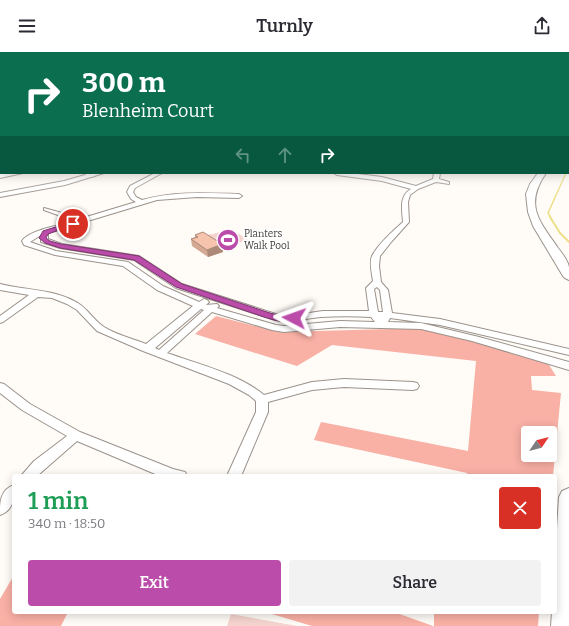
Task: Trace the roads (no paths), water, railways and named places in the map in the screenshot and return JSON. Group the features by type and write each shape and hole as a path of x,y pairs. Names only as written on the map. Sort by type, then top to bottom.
{"main road":[{"path":"541,174 534,185 530,197 532,213 542,233 556,253 569,276"},
{"path":"563,626 569,497"}],"street":[{"path":"0,176 13,174"},
{"path":"0,195 65,183 92,174"},
{"path":"140,202 133,198 130,192 132,187 157,174"},
{"path":"352,174 367,175 416,188"},
{"path":"382,324 388,315 384,290 377,282 375,266 376,256 389,239 406,222 405,202 407,194 437,177 447,182"},
{"path":"239,196 174,196 140,202 45,233 37,234 27,239 27,244 55,253 118,262 132,268 160,288 200,306 259,324 284,329 340,324 421,326 533,354 569,366"},
{"path":"46,209 60,214 73,224"},
{"path":"45,233 44,240 60,246 130,256 144,263 179,286 267,315 285,319 338,314 388,315 420,318 455,324 569,352"},
{"path":"132,268 144,263"},
{"path":"148,279 161,274"},
{"path":"377,282 370,288 374,315 382,324"},
{"path":"0,287 9,290 54,296 70,302 80,308 100,329 160,354 233,381 253,392 262,400 262,412 235,474"},
{"path":"0,320 36,294"},
{"path":"147,348 210,297"},
{"path":"160,354 221,300"},
{"path":"262,400 312,386 344,382 412,386"},
{"path":"0,388 26,406 76,435 170,474"},
{"path":"30,474 76,435"},
{"path":"0,509 12,494"}],"waterway":[{"path":"551,218 548,213 566,174"},
{"path":"550,217 560,233 569,242"}],"place":[{"name":"Planters Walk Pool","path":"228,240"}]}
